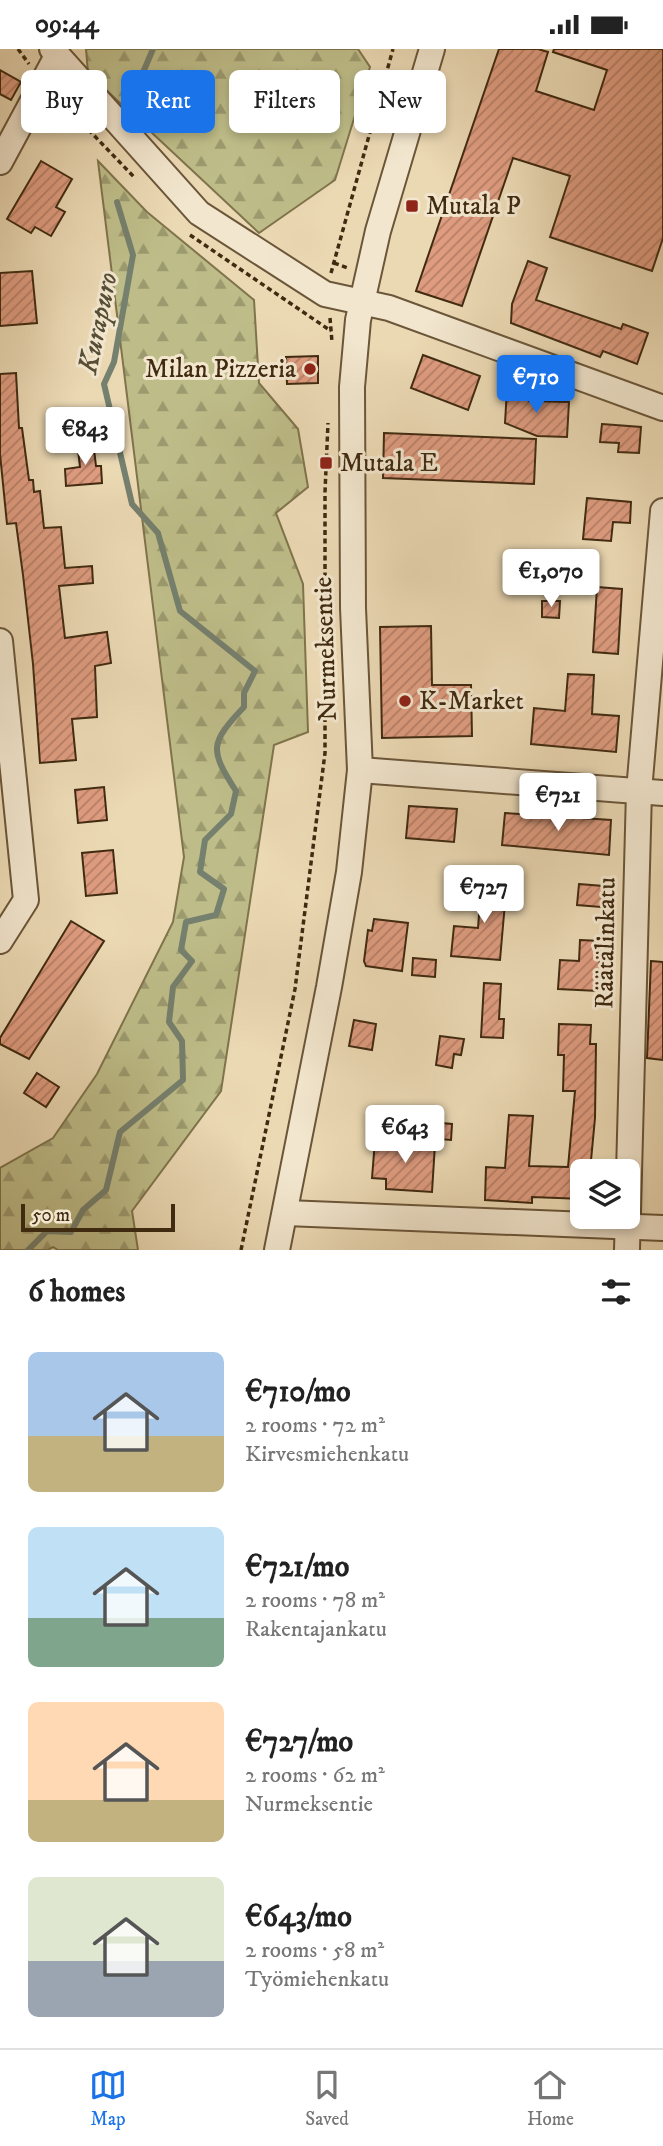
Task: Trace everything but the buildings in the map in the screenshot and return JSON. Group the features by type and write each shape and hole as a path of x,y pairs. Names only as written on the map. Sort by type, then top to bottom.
{"street":[{"name":"Nurmeksentie","path":"277,1250 347,885 360,770 353,608 352,387 361,301 378,231 432,49"},
{"path":"0,162 54,53 199,213 325,294 389,308 663,408"},
{"name":"Räätälinkatu","path":"628,1238 663,512"},
{"path":"0,641 26,899 0,941"},
{"path":"360,770 651,792"},
{"path":"286,1213 628,1238 663,1228"}],"path":[{"path":"331,345 325,294 393,49"},
{"path":"242,1250 295,989 325,753 325,492 328,411"}],"green space":[{"path":"86,49 358,49 370,67 369,70 354,70 354,119 335,180 259,233 152,133 215,133 215,70 121,70 121,104 107,91 107,70 88,70"},
{"path":"98,161 147,212 254,300 259,383 298,429 308,487 276,513 303,584 308,732 274,745 221,1091 132,1211 138,1250 58,1250 53,1247 48,1250 0,1250 0,1168 53,1138 97,1074 173,922 184,857"}],"waterway":[{"path":"144,70 153,49"},
{"name":"Kurapuro","path":"28,1250 47,1231 71,1232 83,1210 106,1190 120,1132 183,1080 182,1041 169,1022 173,987 192,961 181,950 186,922 216,915 224,889 200,872 205,840 231,814 236,791 221,765 217,747 225,729 244,707 244,693 255,671 180,611 158,533 132,504 104,384 114,362 133,255 117,202"}],"place":[{"name":"Mutala P","path":"412,206"},
{"name":"Milan Pizzeria","path":"310,369"},
{"name":"Mutala E","path":"326,463"},
{"name":"K-Market","path":"405,701"}]}
